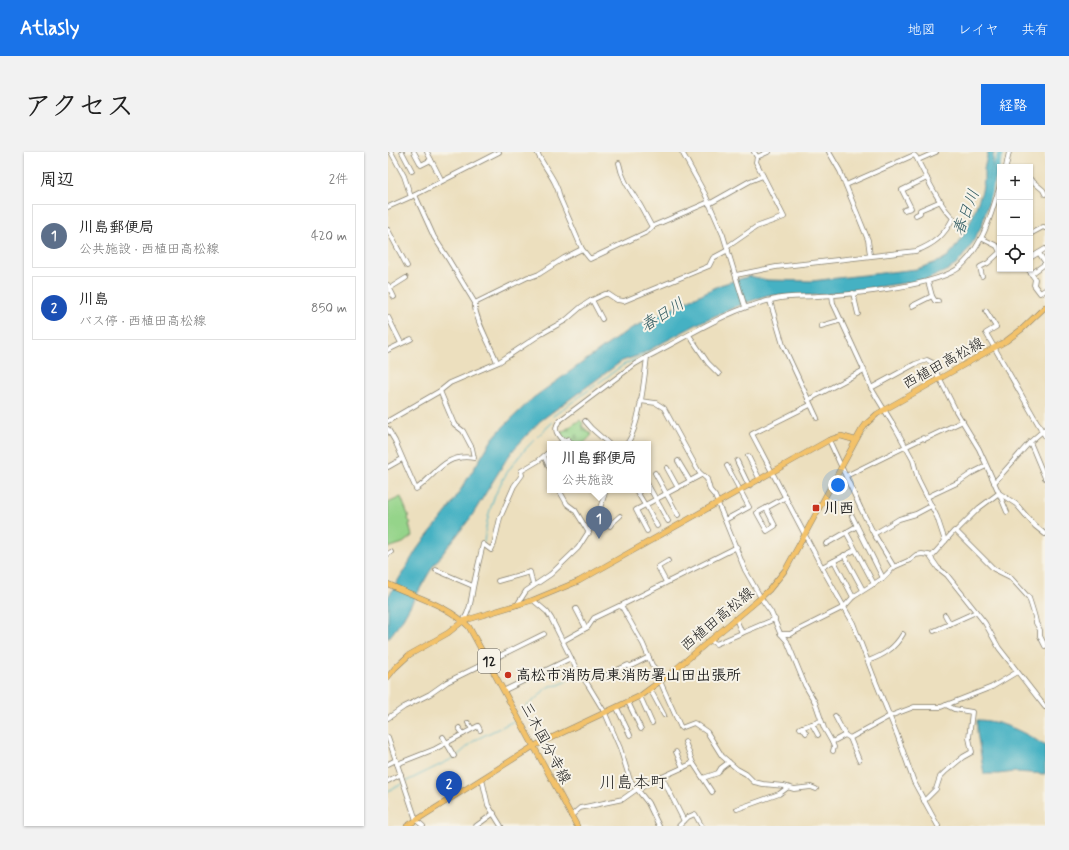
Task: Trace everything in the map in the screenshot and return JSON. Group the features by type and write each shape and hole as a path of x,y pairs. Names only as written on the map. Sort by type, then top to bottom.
{"main road":[{"name":"西植田高松線","path":"407,826 534,746 617,708 650,689 736,619 774,585 786,569 806,534 842,465 866,424 885,409 1013,336 1045,307"},
{"path":"388,677 406,658 448,634 463,621 533,600 586,577 829,440 841,436 856,440"},
{"name":"三木国分寺線","path":"389,585 448,611 463,621 474,634 577,826"}],"street":[{"path":"402,152 412,171"},
{"path":"414,152 421,166 431,160"},
{"path":"427,152 442,181"},
{"path":"388,207 413,196 499,152"},
{"path":"537,152 558,189 560,198 582,249 590,259 647,232 652,227 709,203 750,181 763,176"},
{"path":"682,152 709,203 727,248 745,306"},
{"path":"388,420 440,391 450,383 499,362 566,320 592,300 608,294 617,300 624,301 709,266 713,258 756,227 784,217 756,162 757,157 754,152"},
{"path":"757,157 768,152"},
{"path":"829,152 840,171 868,240 870,256"},
{"path":"918,160 936,152"},
{"path":"1007,164 1009,152"},
{"path":"390,154 404,176 434,237 474,303 474,307 497,362"},
{"path":"736,276 776,267 916,251 928,246 939,238 947,230 953,218 941,201 914,155 846,185"},
{"path":"619,163 626,185 640,205 652,227"},
{"path":"904,210 911,208 902,190 927,178"},
{"path":"1033,182 1045,194"},
{"path":"560,441 555,429 559,421 635,364 745,306 788,297 853,293 928,281 950,274 961,267 981,238 997,194"},
{"path":"916,215 920,213 920,210 941,201"},
{"path":"1033,232 1043,227 1045,228"},
{"path":"388,230 407,266"},
{"path":"981,238 997,246"},
{"path":"474,303 528,277 539,274 564,258 582,249"},
{"path":"1033,256 1045,249"},
{"path":"1039,253 1045,263 1031,274 1035,279 1034,285 1040,293 1045,290"},
{"path":"982,276 980,267 988,263 997,255"},
{"path":"394,297 389,286 406,278"},
{"path":"928,281 932,296 936,301 938,301"},
{"path":"853,293 858,314"},
{"path":"832,295 833,303 842,320 871,388 901,437 912,460 918,479 937,517 945,541"},
{"path":"912,306 932,296"},
{"path":"592,300 602,319"},
{"path":"770,300 783,345 817,418"},
{"path":"986,311 996,327 986,333 996,347 1044,430 1045,436"},
{"path":"388,317 401,343"},
{"path":"821,326 842,320"},
{"path":"689,335 708,363 719,374"},
{"path":"388,350 411,339"},
{"path":"629,441 640,401 647,357"},
{"path":"871,388 909,366 928,360 933,364 939,379 979,449 994,483 999,489 999,493 1008,512"},
{"path":"864,370 752,434 858,634 914,782 938,826"},
{"path":"388,429 416,489 444,463 460,458 474,458 472,448 463,431 454,424 440,391"},
{"path":"640,401 656,403 664,408 701,475 707,479 710,490 715,496 737,547 745,570 775,619 781,634 787,640 805,685 815,702 821,721 832,742 834,747 833,751"},
{"path":"585,421 606,441"},
{"path":"846,476 923,438 925,439 963,421"},
{"path":"994,483 1030,442 1044,430"},
{"path":"829,440 842,465 861,509 894,567"},
{"path":"1030,442 1045,478"},
{"path":"463,621 468,614 483,544 492,550 500,518 514,486 522,475 521,471 547,454"},
{"path":"544,456 547,462"},
{"path":"748,456 760,480"},
{"path":"388,467 402,459"},
{"path":"737,460 749,486"},
{"path":"678,461 690,481"},
{"path":"725,520 749,507 727,466"},
{"path":"926,497 959,482 986,466"},
{"path":"667,468 678,488"},
{"path":"655,473 678,515"},
{"path":"647,531 636,510 701,475"},
{"path":"651,490 668,520"},
{"path":"562,493 567,504 575,510 589,533"},
{"path":"517,605 526,590 551,574 578,548 596,520 605,493"},
{"path":"638,493 657,526"},
{"path":"932,556 954,531 956,531 979,508 999,493"},
{"path":"999,493 1016,504 1035,526 1045,534"},
{"path":"766,508 775,526 766,531 757,513 766,508 786,497"},
{"path":"874,534 899,520 916,514 931,506"},
{"path":"596,520 610,526 620,516"},
{"path":"852,516 883,578"},
{"path":"826,544 857,526"},
{"path":"956,531 994,569 1010,577 1031,600 1031,607 1037,620 1036,623 1040,630 1040,636 1045,646"},
{"path":"846,532 874,584"},
{"path":"563,641 586,628 594,618 737,547"},
{"path":"822,567 855,550"},
{"path":"844,555 862,590"},
{"path":"781,634 790,634 844,606 862,590 883,578 894,567 910,560 916,555 929,555 932,556 938,568 947,576 976,612 999,648 1045,707"},
{"path":"834,560 853,597"},
{"path":"666,582 658,567 668,561"},
{"path":"436,570 473,586"},
{"path":"498,581 530,572 534,585"},
{"path":"533,600 547,612 571,658 605,713 620,748 630,780 648,803 659,826"},
{"path":"620,606 643,644 661,680 681,728 694,723 700,726 711,738 722,756 736,769 746,774 754,782 784,786 787,788 816,788"},
{"path":"576,609 586,628"},
{"path":"934,631 976,612"},
{"path":"946,615 950,624"},
{"path":"736,619 742,633"},
{"path":"710,640 716,644 775,619"},
{"path":"388,718 404,707 430,694 447,682 488,660 544,634"},
{"path":"787,640 790,634"},
{"path":"868,661 880,657 894,647 903,634"},
{"path":"600,678 628,665 629,667 649,657"},
{"path":"504,690 571,658"},
{"path":"850,738 890,716 914,707 941,707 992,687 1017,672"},
{"path":"650,689 664,715"},
{"path":"640,696 652,723"},
{"path":"628,702 641,729"},
{"path":"924,801 936,789 940,777 972,752 969,738 972,712 954,709 946,705"},
{"path":"617,708 630,735"},
{"path":"835,716 845,734 850,738 859,760"},
{"path":"806,733 801,728 821,721"},
{"path":"468,723 472,729"},
{"path":"812,724 818,735"},
{"path":"397,764 435,749 478,726 480,730"},
{"path":"459,728 463,734"},
{"path":"832,742 845,734"},
{"path":"388,737 416,820 423,826"},
{"path":"443,737 454,756"},
{"path":"685,742 693,763 712,792"},
{"path":"676,752 683,768"},
{"path":"388,764 396,760"},
{"path":"703,778 718,773 729,762"},
{"path":"571,816 580,808 624,799 651,782 693,763"},
{"path":"388,780 401,774"},
{"path":"662,777 684,821"},
{"path":"482,780 488,805 501,826"},
{"path":"736,809 779,794 787,788"},
{"path":"476,826 494,813"},
{"path":"680,826 688,817 695,814 701,825"}],"green space":[{"path":"580,420 583,423 582,426 592,435 586,441 564,441 559,434"},
{"path":"401,497 409,517 408,519 411,523 409,524 412,536 403,543 388,548 388,503"}],"water":[{"path":"988,152 994,152 992,170 989,179 989,201 982,225 970,247 956,265 948,270 926,280 821,295 768,295 740,305 703,321 640,355 622,361 540,421 506,460 471,517 433,566 401,622 388,639 388,597 417,549 448,510 493,438 533,398 628,330 720,285 750,276 767,280 812,281 917,269 940,261 948,256 954,249 965,233 972,218 982,191 984,169"},
{"path":"977,720 995,722 1013,728 1030,736 1045,746 1045,774 1015,772 984,774 977,732"}],"waterway":[{"name":"春日川","path":"986,199 1001,152"},
{"path":"553,416 623,365 658,349"},
{"path":"484,542 491,506 505,475 526,448 553,422"},
{"path":"526,718 527,716 524,710 525,707 545,689 550,686 559,685 578,675"},
{"path":"407,781 456,757 475,740 516,720"},
{"path":"388,791 402,784"}],"place":[{"name":"川西","path":"816,508"},
{"name":"川島郵便局","path":"599,539"},
{"name":"高松市消防局東消防署山田出張所","path":"508,675"},
{"name":"川島","path":"449,804"}],"district":[{"name":"川島本町","path":"633,782"}]}
